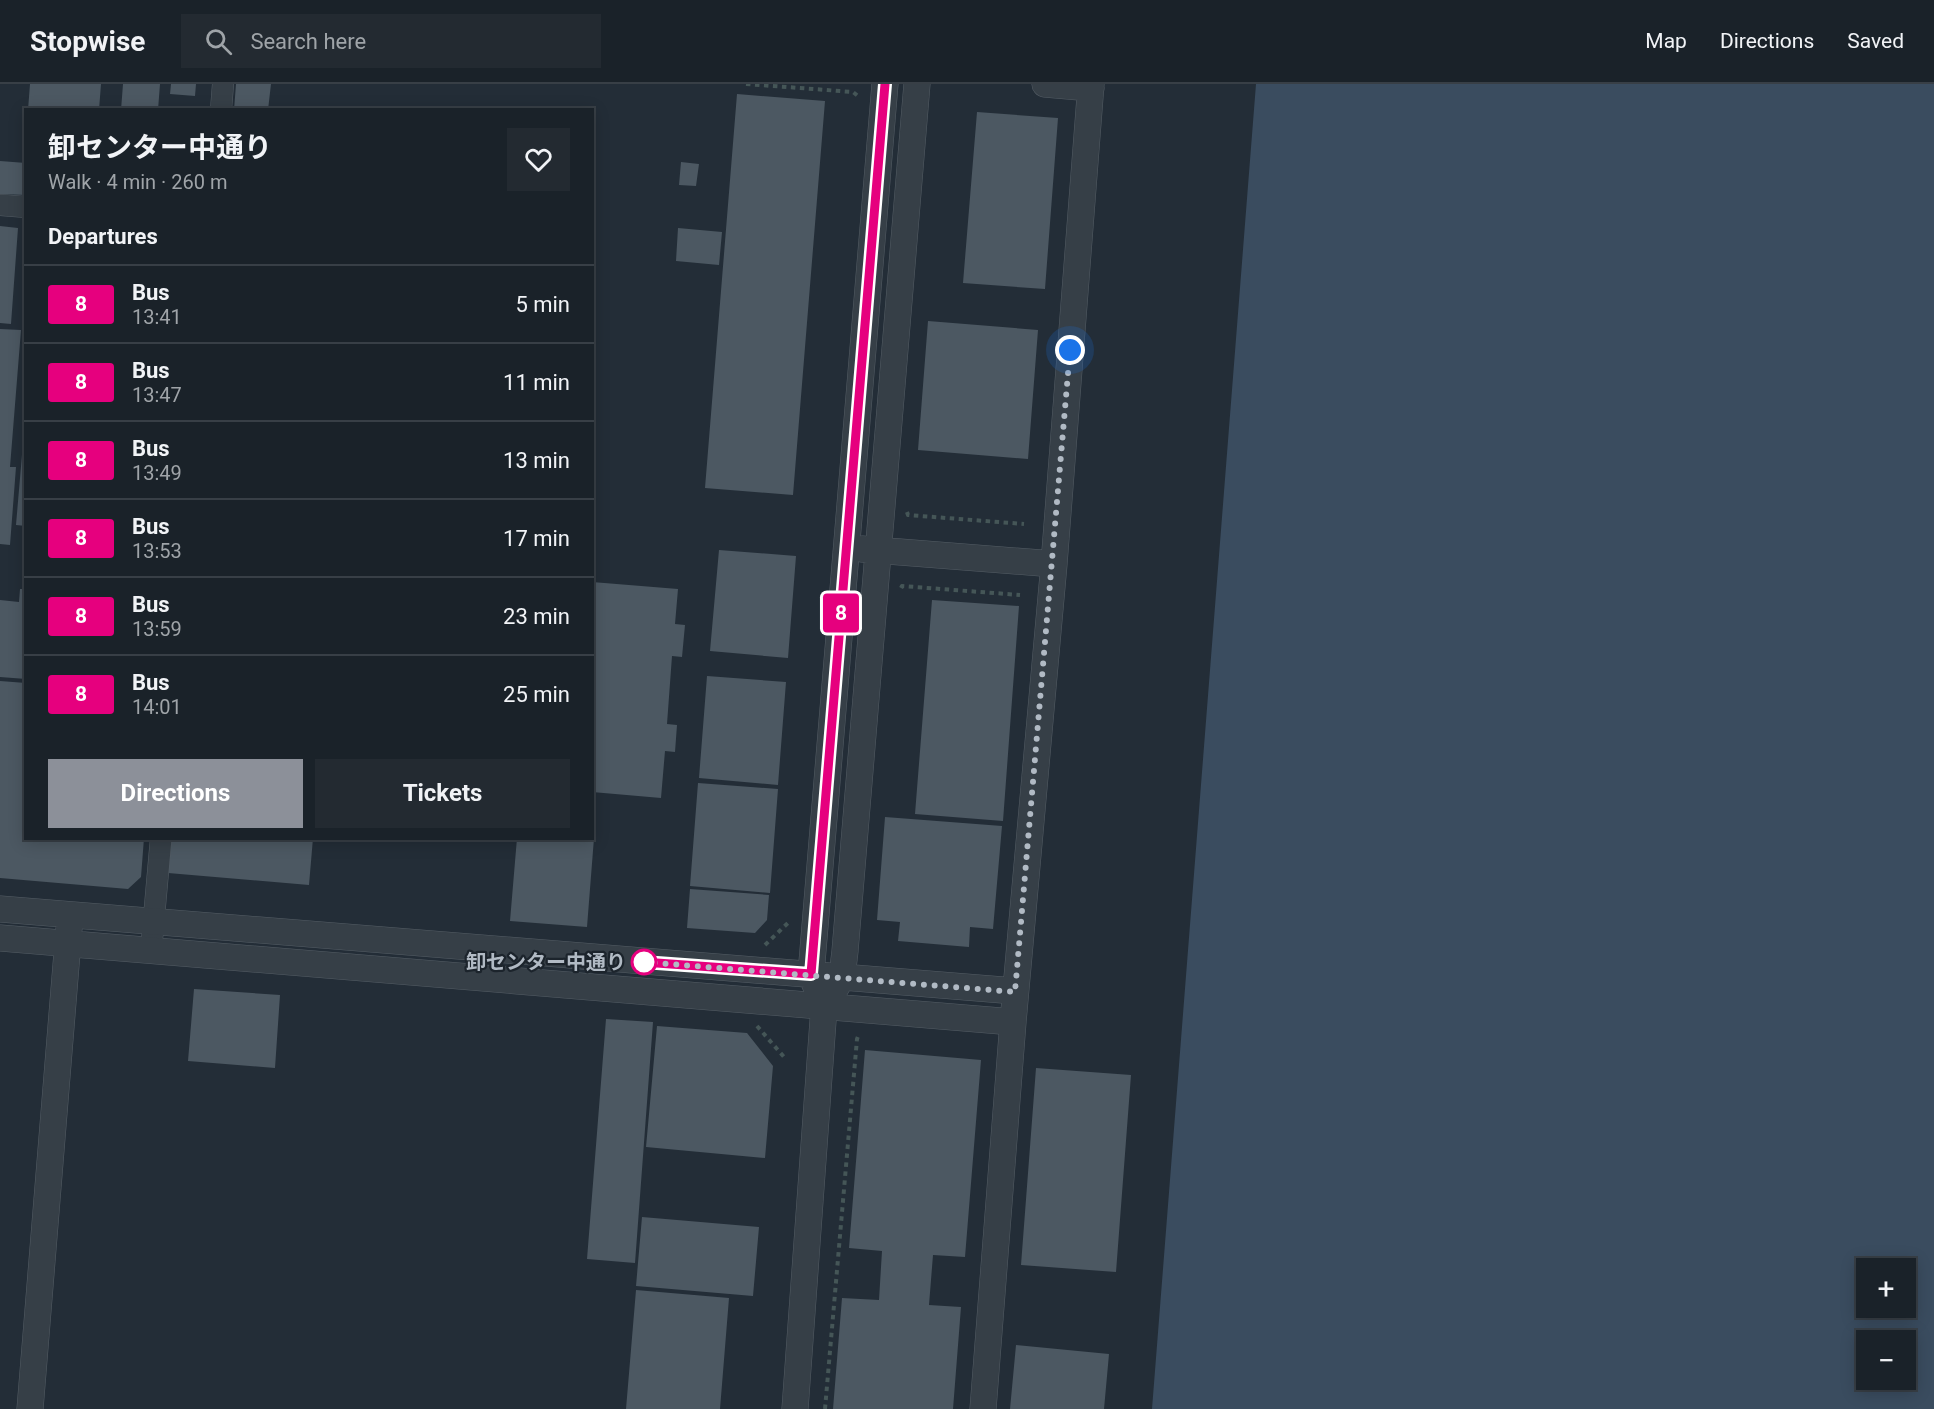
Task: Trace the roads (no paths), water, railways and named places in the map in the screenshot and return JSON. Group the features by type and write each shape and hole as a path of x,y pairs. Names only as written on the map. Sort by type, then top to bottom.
{"street":[{"path":"221,108 223,84"},
{"path":"795,1409 824,1007 811,974 885,84"},
{"path":"824,1007 842,977 917,84"},
{"path":"984,1409 1015,992 1054,564 1091,86 1045,84"},
{"path":"0,205 24,207"},
{"path":"846,548 1054,564"},
{"path":"151,951 161,840"},
{"path":"0,909 1015,992"},
{"path":"30,1409 71,915"},
{"path":"0,938 1013,1022"}],"water":[{"path":"1256,84 1934,84 1934,1409 1152,1409"}],"place":[{"name":"卸センター中通り","path":"644,962"}]}
